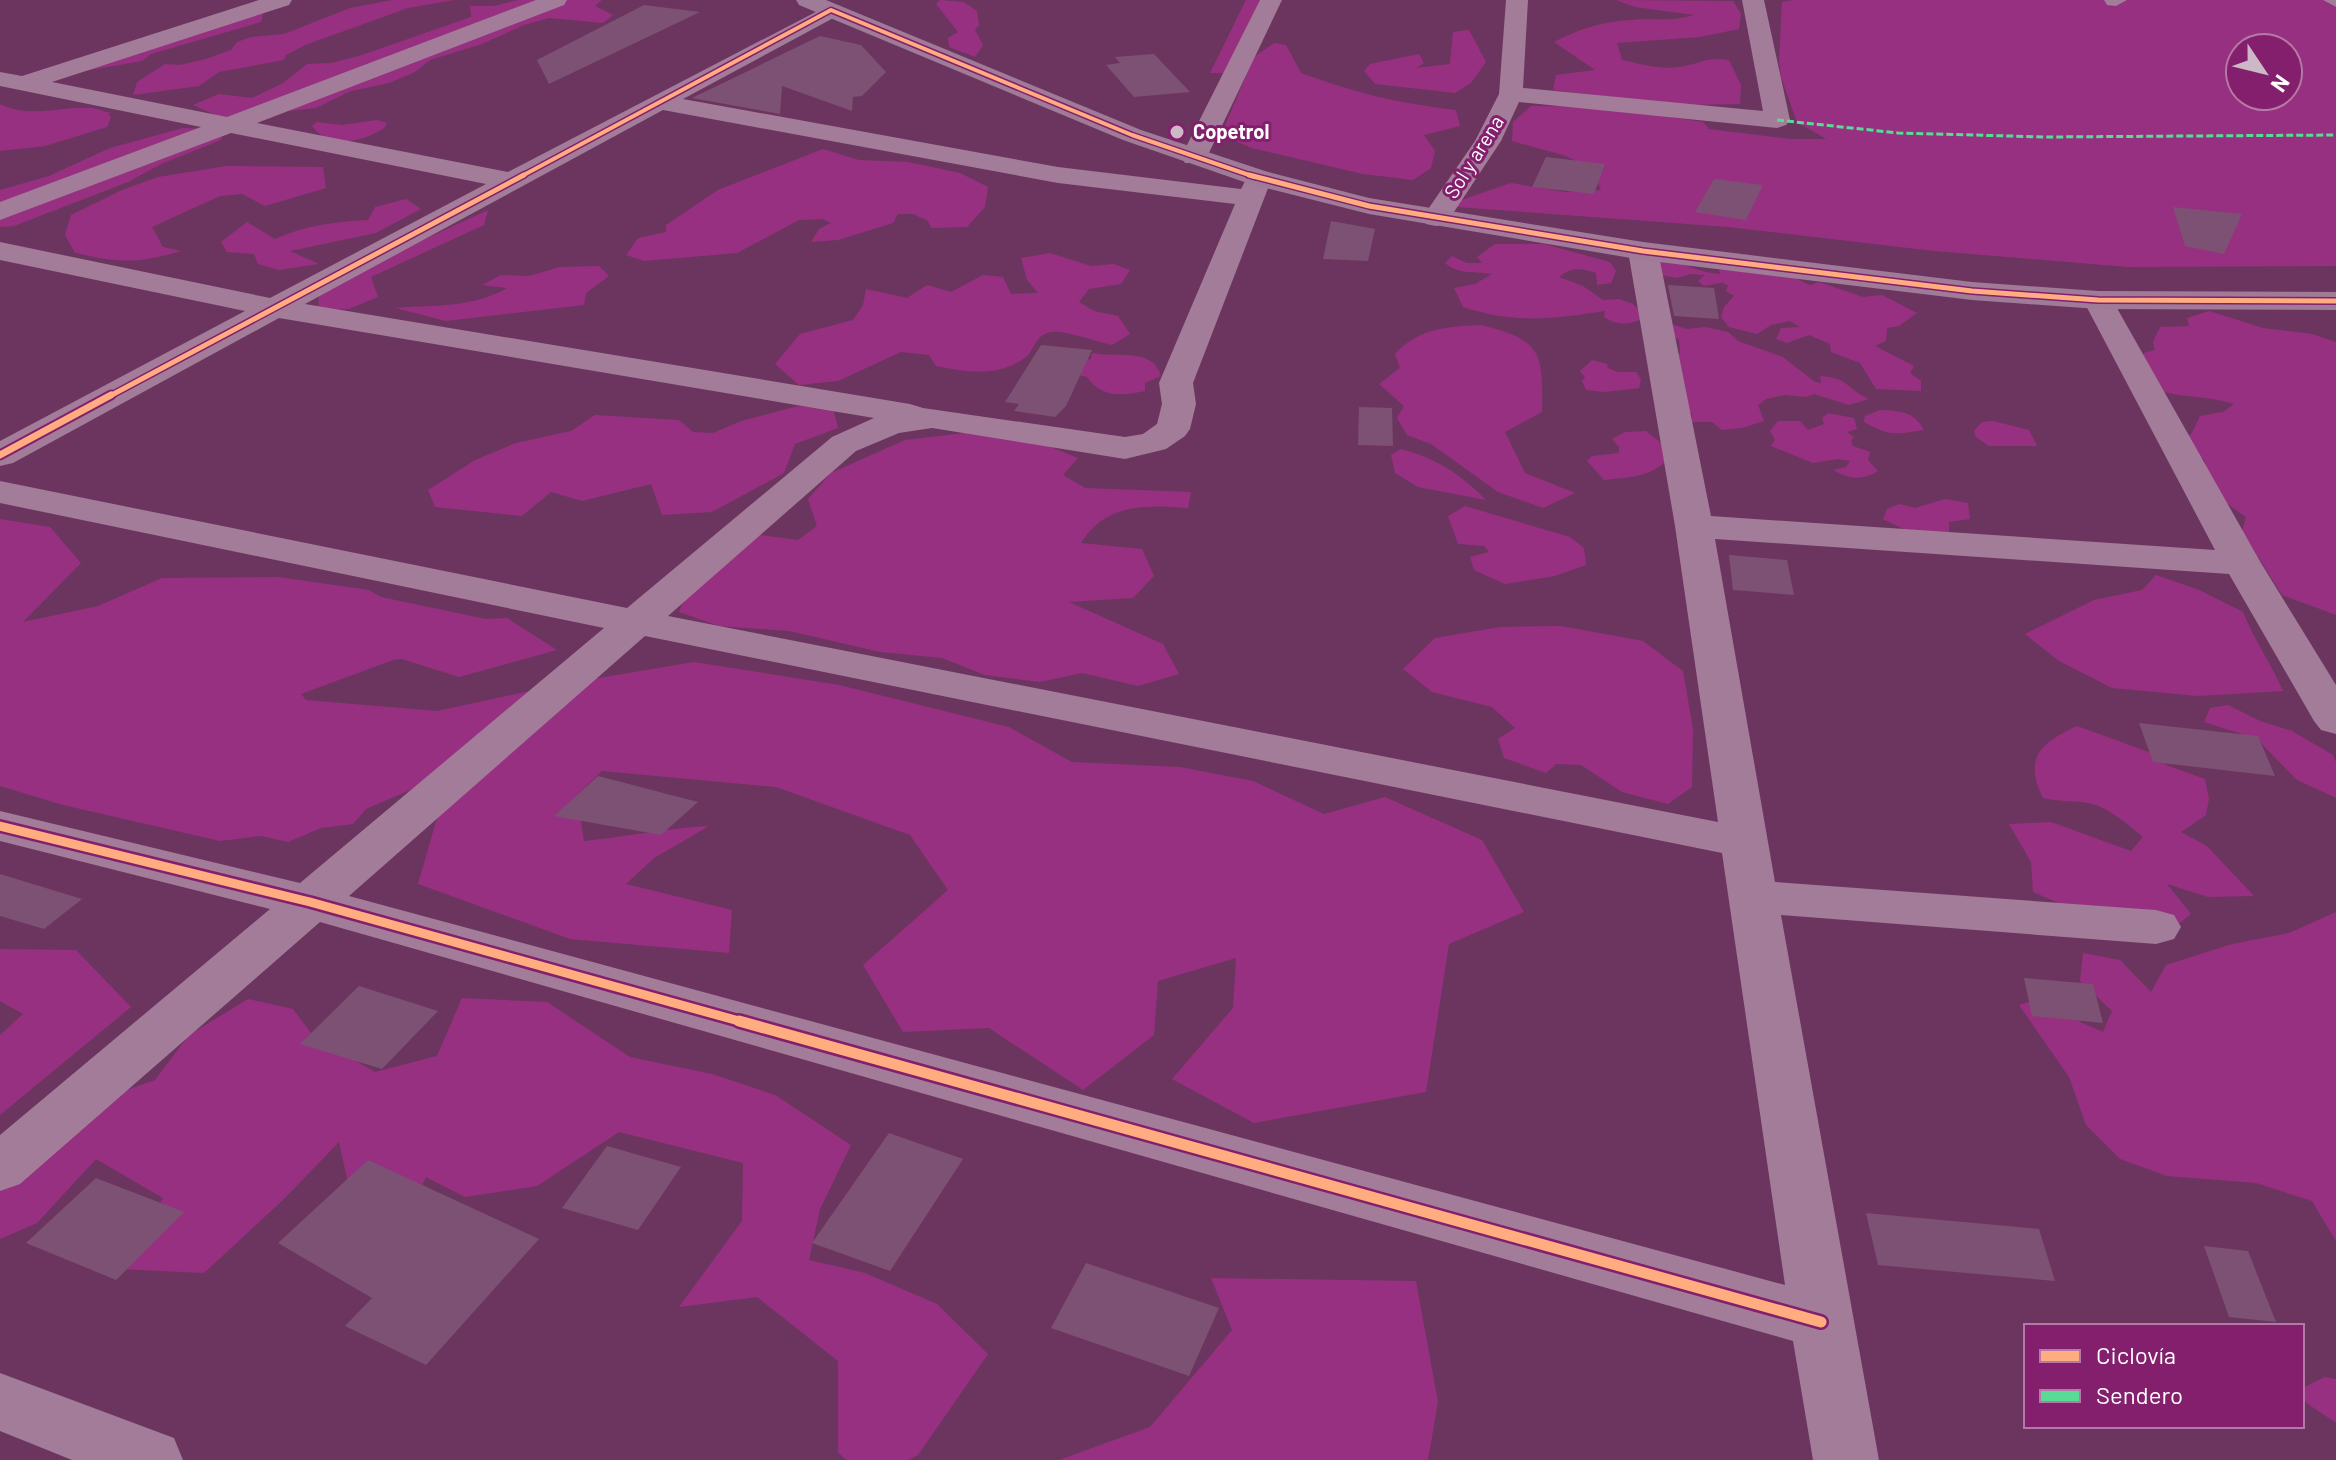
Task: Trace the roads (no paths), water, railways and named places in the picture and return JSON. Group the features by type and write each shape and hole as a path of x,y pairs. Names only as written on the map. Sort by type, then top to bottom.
{"main road":[{"path":"819,5 1081,114 1194,157 1255,188 1643,251 1841,276 2098,300 2336,301"}],"street":[{"path":"8,84 281,0"},
{"path":"0,212 556,0"},
{"path":"1194,157 1271,0"},
{"name":"Sol y arena","path":"1436,218 1488,141 1511,94 1517,0"},
{"path":"1511,94 1777,120 1753,0"},
{"path":"0,455 659,102 819,5"},
{"path":"8,84 512,181"},
{"path":"0,251 273,308 1125,448 1154,442 1173,429 1179,404 1176,383 1255,188 1058,175 659,102"},
{"path":"1643,251 1694,526 1756,897 1821,1322 1846,1460"},
{"path":"2098,300 2242,563 2336,721"},
{"path":"0,1168 844,444 880,426 901,420 932,418"},
{"path":"0,492 1747,843"},
{"path":"1694,526 2242,563"},
{"path":"0,826 310,902 1821,1322"},
{"path":"1756,897 2156,927"},
{"path":"0,1402 150,1460"}],"place":[{"name":"Copetrol","path":"1177,132"}]}
